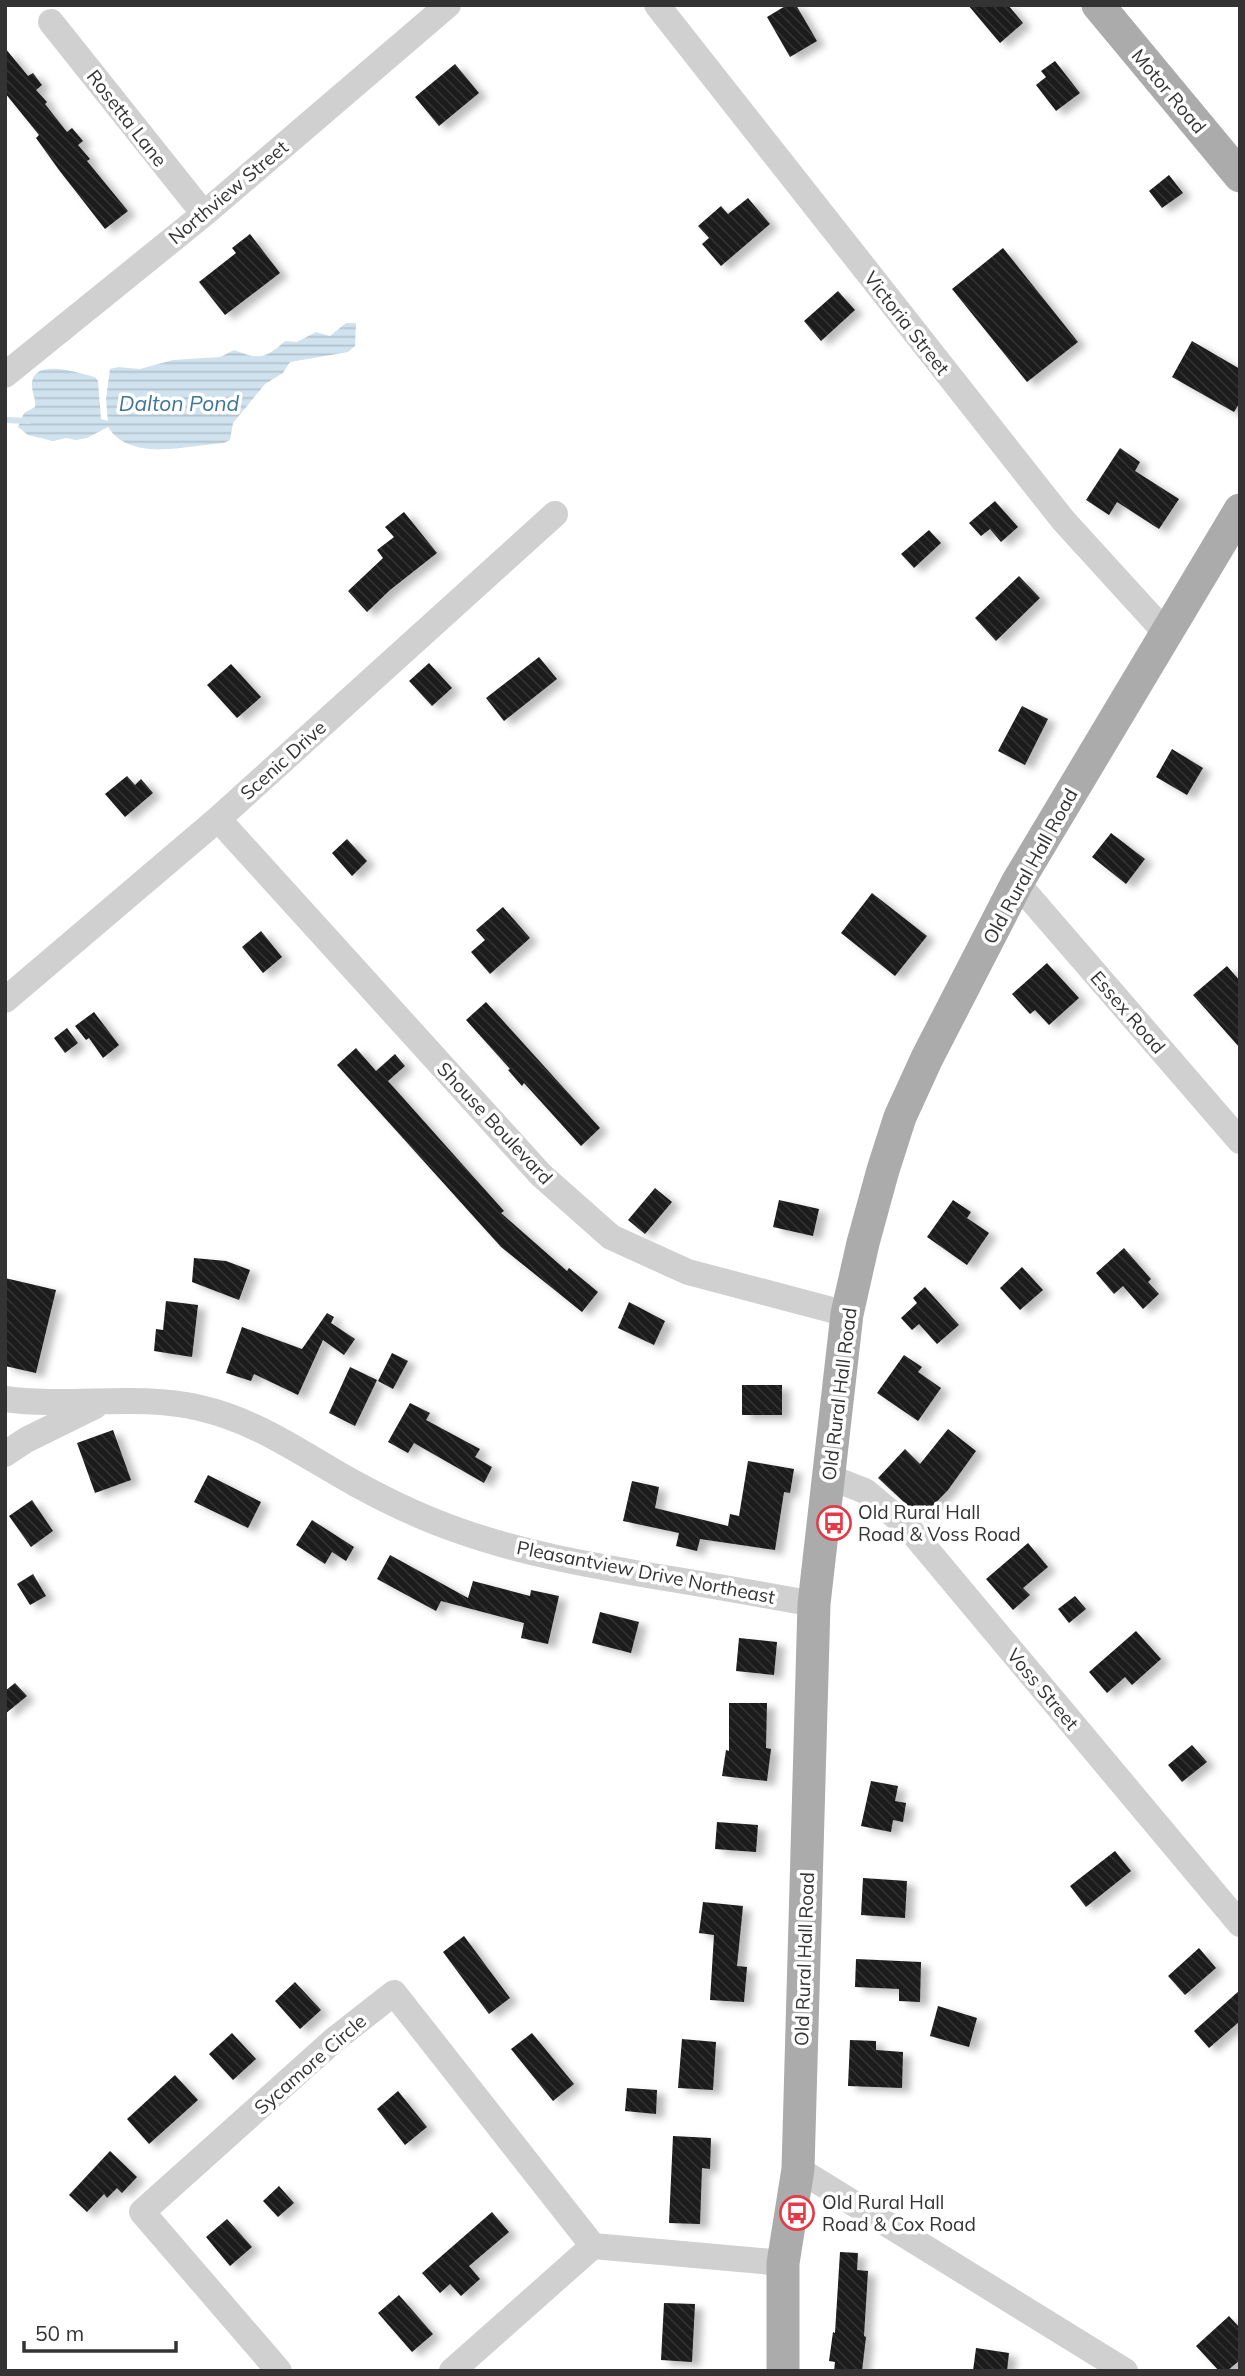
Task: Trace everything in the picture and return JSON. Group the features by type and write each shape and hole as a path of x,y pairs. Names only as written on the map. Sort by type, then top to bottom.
{"main road":[{"name":"Motor Road","path":"1098,5 1240,176"},
{"name":"Old Rural Hall Road","path":"783,2371 783,2263 798,2169 814,1604 847,1314 879,1182 900,1117 927,1058 1017,883 1240,510"}],"street":[{"name":"Northview Street","path":"5,375 204,214 447,5"},
{"name":"Victoria Street","path":"657,5 1063,520 1166,632"},
{"name":"Rosetta Lane","path":"51,22 204,214"},
{"name":"Scenic Drive","path":"5,1000 218,819 555,514"},
{"name":"Shouse Boulevard","path":"218,819 541,1175 611,1237 688,1272 847,1314"},
{"name":"Essex Road","path":"1017,883 1240,1141"},
{"name":"Pleasantview Drive Northeast","path":"5,1399 34,1404 151,1402 197,1407 233,1417 267,1432 405,1510 458,1531 511,1547 593,1565 814,1604"},
{"path":"5,1454 26,1440 99,1403"},
{"name":"Voss Street","path":"829,1477 865,1491 907,1527 1240,1924"},
{"name":"Sycamore Circle","path":"279,2371 142,2212 334,2040 394,1993 593,2246"},
{"path":"798,2169 1125,2371"},
{"path":"452,2371 593,2246 783,2263"}],"water":[{"name":"Dalton Pond","path":"346,323 356,323 355,346 348,352 290,362 283,373 265,384 233,423 230,440 224,443 145,448 118,438 108,427 87,438 53,441 28,435 18,427 24,413 35,407 32,385 34,376 40,371 58,369 95,377 98,381 101,419 108,421 106,399 110,369 140,369 173,360 220,357 234,350 261,356 285,341 297,342 316,332 330,336"}],"building":[{"path":"787,5 796,5 817,41 790,57 767,17"},
{"path":"968,5 1008,5 1023,23 1000,43"},
{"path":"5,48 28,76 33,73 42,85 36,90 47,102 45,104 67,132 72,128 83,141 78,145 90,159 87,161 128,211 105,229 36,138 39,135 5,93"},
{"path":"1055,61 1080,93 1056,111 1036,85 1046,77 1041,71"},
{"path":"455,64 479,93 439,126 415,97"},
{"path":"1169,175 1183,193 1162,208 1149,191"},
{"path":"748,198 770,224 721,266 702,244 709,238 698,226 721,206 728,214"},
{"path":"250,234 280,273 225,315 199,282 236,253 232,248"},
{"path":"1003,248 1078,342 1027,382 952,289"},
{"path":"838,291 855,310 821,341 804,321"},
{"path":"1192,341 1240,369 1240,402 1234,412 1172,377"},
{"path":"1120,448 1140,462 1135,471 1179,499 1159,529 1117,502 1109,515 1086,500"},
{"path":"995,501 1018,527 1001,542 990,529 981,536 969,523"},
{"path":"404,512 437,553 367,612 348,591 383,558 377,550 394,537 385,527"},
{"path":"929,530 941,543 914,568 901,554"},
{"path":"1019,576 1040,598 996,641 975,618"},
{"path":"539,657 557,679 504,721 486,698"},
{"path":"429,663 452,688 432,706 409,681"},
{"path":"231,664 261,697 237,718 207,685"},
{"path":"1022,706 1048,719 1025,765 998,751"},
{"path":"1172,749 1203,768 1187,795 1156,777"},
{"path":"127,776 135,785 141,779 153,793 125,817 105,794"},
{"path":"1111,833 1145,859 1126,884 1092,857"},
{"path":"347,839 367,861 352,876 332,853"},
{"path":"872,893 927,936 895,976 841,933"},
{"path":"503,907 530,938 490,974 471,952 485,940 476,930"},
{"path":"261,931 282,957 263,973 242,947"},
{"path":"1047,963 1079,998 1049,1025 1035,1010 1030,1014 1012,994"},
{"path":"1227,966 1240,981 1240,1048 1193,995"},
{"path":"486,1002 600,1128 581,1146 524,1083 522,1086 466,1020"},
{"path":"94,1012 119,1045 103,1058 89,1038 86,1040 75,1026"},
{"path":"67,1028 78,1043 65,1053 54,1038"},
{"path":"356,1048 376,1071 395,1054 405,1066 388,1081 504,1211 501,1213 567,1271 569,1268 598,1292 582,1312 501,1247 337,1065"},
{"path":"655,1188 672,1202 645,1234 628,1220"},
{"path":"779,1200 819,1209 813,1236 773,1227"},
{"path":"953,1200 971,1212 967,1218 989,1233 967,1265 927,1237"},
{"path":"1124,1248 1151,1279 1148,1282 1159,1294 1143,1309 1123,1286 1114,1294 1096,1273"},
{"path":"194,1258 226,1261 250,1270 239,1300 192,1282"},
{"path":"1022,1267 1043,1290 1020,1310 1000,1288"},
{"path":"5,1278 56,1290 36,1373 5,1366"},
{"path":"925,1287 959,1325 937,1344 919,1324 912,1330 901,1318 917,1303 913,1298"},
{"path":"166,1301 198,1305 192,1357 154,1351 156,1329 163,1330"},
{"path":"629,1302 665,1321 654,1345 618,1328"},
{"path":"327,1313 334,1317 331,1323 355,1339 344,1355 323,1340 298,1395 254,1374 251,1381 226,1373 242,1327 302,1349"},
{"path":"392,1353 408,1361 393,1389 378,1381"},
{"path":"904,1355 922,1367 918,1372 941,1388 918,1421 877,1393"},
{"path":"350,1367 377,1380 355,1426 329,1413"},
{"path":"742,1385 782,1385 782,1415 742,1415"},
{"path":"410,1403 430,1413 426,1420 480,1449 475,1457 492,1467 484,1483 414,1443 408,1453 388,1442"},
{"path":"948,1429 976,1451 948,1490 921,1518 878,1478 905,1449 920,1464"},
{"path":"113,1430 131,1480 95,1493 77,1443"},
{"path":"748,1461 794,1469 790,1493 784,1492 775,1550 700,1539 697,1551 676,1546 679,1533 623,1521 632,1481 659,1487 655,1508 728,1526 730,1514 739,1516"},
{"path":"208,1475 261,1502 248,1528 194,1502"},
{"path":"32,1500 53,1531 31,1547 9,1516"},
{"path":"312,1520 354,1547 346,1561 332,1552 325,1564 296,1545"},
{"path":"1028,1543 1048,1567 1023,1588 1030,1595 1013,1610 986,1579"},
{"path":"390,1555 468,1598 473,1581 530,1596 531,1590 559,1596 548,1644 521,1638 524,1623 441,1601 436,1611 377,1579"},
{"path":"33,1574 46,1596 30,1605 17,1584"},
{"path":"1075,1596 1086,1609 1069,1623 1058,1609"},
{"path":"600,1612 639,1622 631,1653 592,1643"},
{"path":"1136,1631 1161,1659 1132,1685 1125,1677 1107,1693 1089,1672"},
{"path":"739,1638 777,1642 774,1675 736,1671"},
{"path":"15,1683 27,1696 5,1714 5,1691"},
{"path":"729,1703 767,1703 766,1748 771,1749 767,1781 722,1776 726,1750 729,1751"},
{"path":"1192,1745 1207,1762 1182,1782 1168,1765"},
{"path":"871,1781 898,1786 895,1801 906,1803 903,1822 893,1820 891,1832 861,1826"},
{"path":"717,1822 758,1825 756,1852 715,1849"},
{"path":"1115,1851 1131,1871 1086,1907 1070,1886"},
{"path":"863,1878 907,1881 905,1918 861,1915"},
{"path":"703,1902 743,1906 737,1966 747,1967 744,2002 710,2000 714,1935 699,1933"},
{"path":"464,1936 510,1998 489,2014 443,1952"},
{"path":"1199,1948 1216,1968 1185,1995 1168,1976"},
{"path":"856,1959 921,1962 920,2002 899,2001 899,1989 855,1987"},
{"path":"295,1982 321,2010 300,2029 275,2001"},
{"path":"1240,1990 1240,2021 1209,2048 1194,2031"},
{"path":"938,2006 977,2018 969,2047 930,2036"},
{"path":"232,2033 256,2059 233,2080 209,2054"},
{"path":"532,2033 574,2084 553,2101 511,2049"},
{"path":"682,2039 716,2042 713,2090 678,2088"},
{"path":"850,2040 876,2041 876,2050 903,2052 902,2088 848,2086"},
{"path":"175,2075 198,2100 149,2144 127,2119"},
{"path":"627,2088 657,2090 656,2114 625,2111"},
{"path":"398,2091 427,2127 405,2145 377,2109"},
{"path":"673,2136 711,2138 710,2169 702,2168 700,2224 669,2223"},
{"path":"110,2151 137,2177 122,2193 117,2188 107,2198 104,2194 87,2212 69,2195"},
{"path":"279,2186 294,2203 278,2217 263,2201"},
{"path":"492,2212 509,2232 469,2266 480,2279 461,2296 450,2284 440,2293 422,2273"},
{"path":"227,2219 252,2247 230,2266 206,2237"},
{"path":"840,2252 858,2253 857,2270 868,2271 862,2371 834,2371 835,2362 829,2361 833,2332 835,2333"},
{"path":"399,2295 433,2334 412,2352 378,2313"},
{"path":"664,2303 695,2304 692,2362 661,2360"},
{"path":"1229,2316 1240,2328 1240,2360 1227,2371 1219,2371 1196,2346"},
{"path":"976,2348 1009,2353 1007,2371 973,2371"}],"waterway":[{"path":"5,420 29,421"}],"place":[{"name":"Old Rural Hall Road & Voss Road","path":"834,1523"},
{"name":"Old Rural Hall Road & Cox Road","path":"797,2213"}]}
